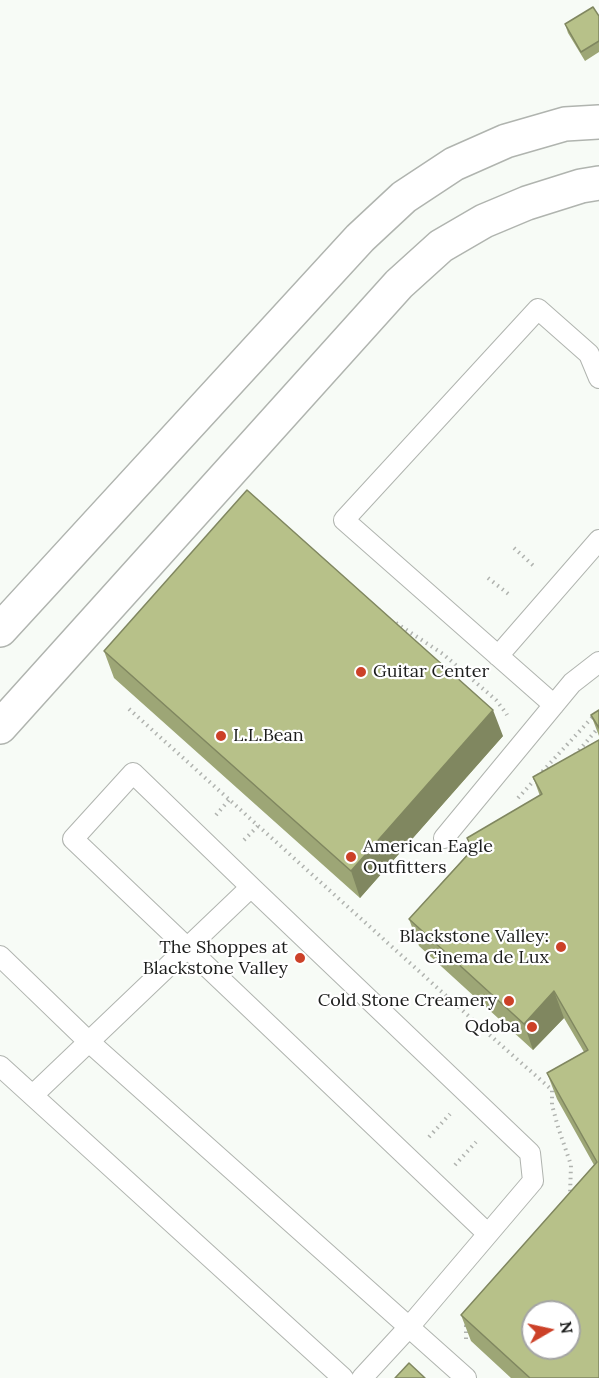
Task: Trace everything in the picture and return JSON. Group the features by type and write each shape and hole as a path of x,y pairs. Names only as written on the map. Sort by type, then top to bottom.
{"street":[{"path":"0,630 360,238 404,197 454,164 506,141 565,124 599,122"},
{"path":"0,727 399,284 441,246 484,221 527,203 581,186 599,183"}],"lane":[{"path":"554,705 344,520 538,309 590,354 599,378"},
{"path":"498,656 599,540"},
{"path":"444,838 572,683 599,662"},
{"path":"362,1378 409,1327 533,1181 530,1153 133,773 73,839 488,1233"},
{"path":"33,1095 251,887"},
{"path":"0,956 88,1041 466,1378"},
{"path":"0,1066 343,1378"}],"path":[{"path":"514,548 537,568"},
{"path":"488,578 512,597"},
{"path":"388,618 443,654 496,700 506,713 508,722"},
{"path":"513,804 599,710"},
{"path":"570,761 599,727"},
{"path":"409,1158 457,1107"},
{"path":"437,1185 477,1141"}],"building":[{"path":"593,7 599,16 599,41 581,52 565,24"},
{"path":"247,490 493,710 351,871 104,651"},
{"path":"599,710 599,728 591,715"},
{"path":"599,740 599,1378 530,1378 461,1315 597,1162 547,1073 588,1050 554,991 524,1024 409,919 473,849 467,838 542,794 533,777"},
{"path":"409,1363 425,1378 395,1378"}],"place":[{"name":"Guitar Center","path":"361,672"},
{"name":"L.L.Bean","path":"221,736"},
{"name":"American Eagle Outfitters","path":"351,857"},
{"name":"Blackstone Valley: Cinema de Lux","path":"561,947"},
{"name":"The Shoppes at Blackstone Valley","path":"300,958"},
{"name":"Cold Stone Creamery","path":"509,1001"},
{"name":"Qdoba","path":"532,1027"}]}
